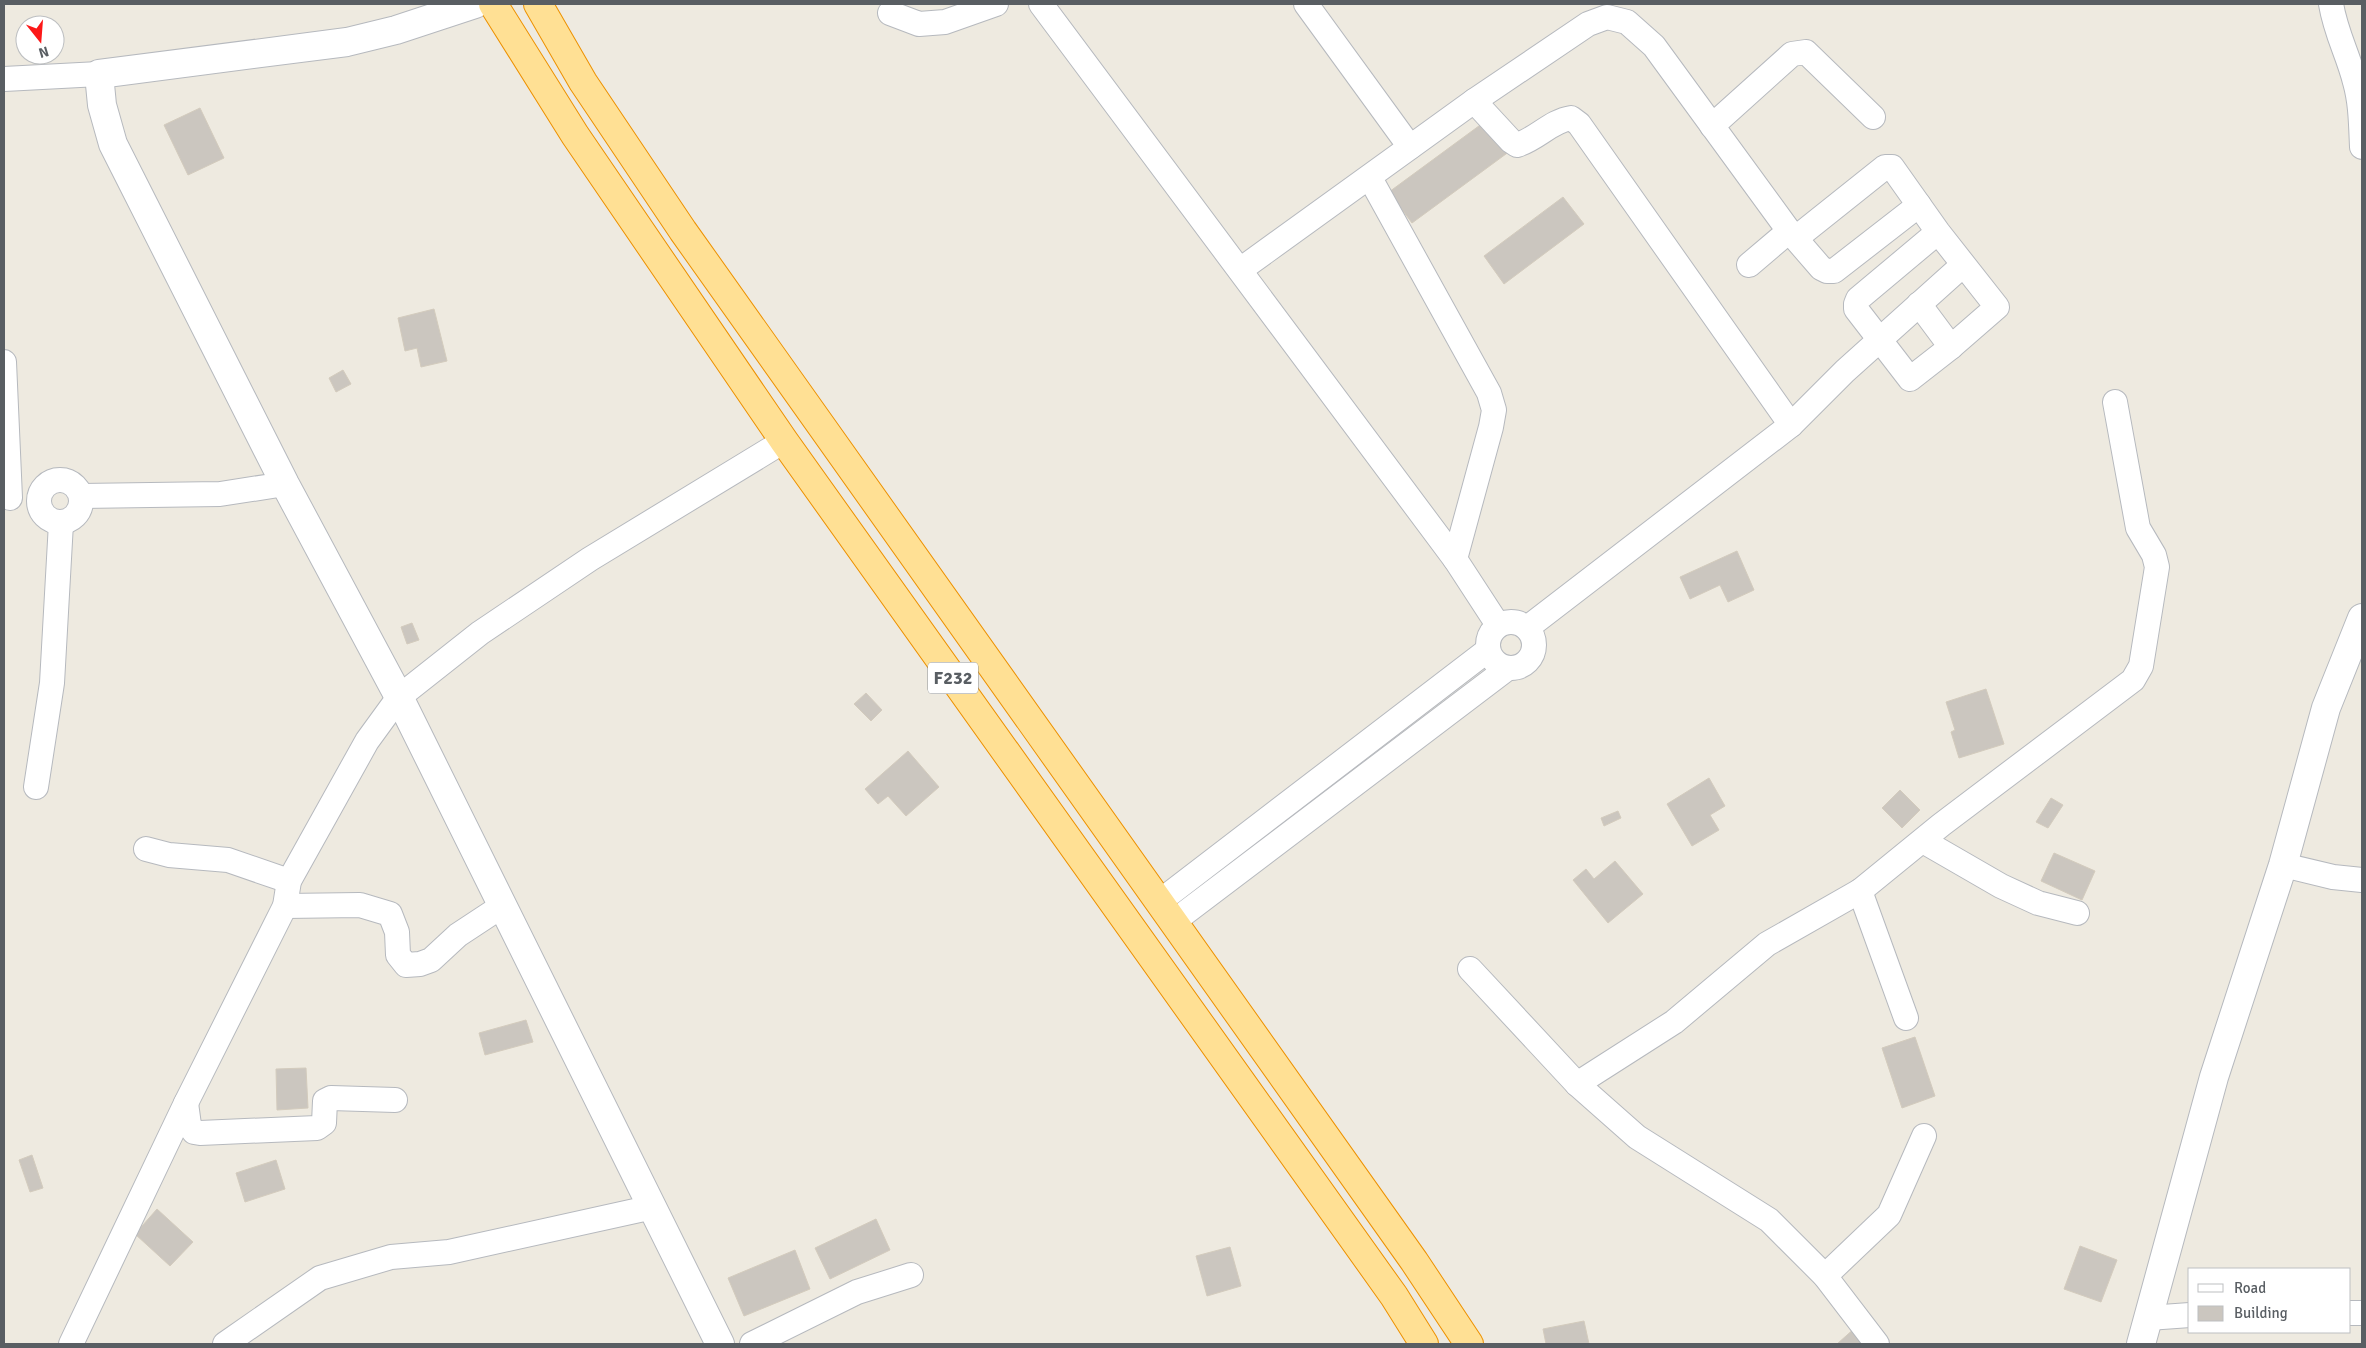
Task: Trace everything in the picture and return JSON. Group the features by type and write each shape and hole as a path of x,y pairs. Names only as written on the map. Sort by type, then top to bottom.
{"highway":[{"name":"F232","path":"493,4 575,135 784,441 1394,1296 1424,1344"},
{"name":"F232","path":"538,4 582,82 683,232 1414,1261 1468,1344"}],"street":[{"path":"4,79 99,74 347,42 396,30 475,4"},
{"path":"890,13 919,24 944,22 996,4"},
{"path":"1041,4 1454,560 1498,625"},
{"path":"1306,4 1410,148"},
{"path":"2332,4 2335,28 2355,80 2359,98 2362,147"},
{"path":"1240,270 1370,178 1474,101 1588,24 1606,17 1627,22 1644,34 1792,234 1822,268 1827,271 1834,271 1919,205"},
{"path":"1712,126 1792,54 1799,52 1806,52 1873,117"},
{"path":"99,74 102,105 113,144 285,484 399,697 720,1344"},
{"path":"1474,101 1517,145 1524,143 1561,119 1571,118 1579,124 1791,425"},
{"path":"1749,265 1885,167 1892,167 1938,232 1997,307 1910,379 1856,309 1856,304 1858,299 1938,232"},
{"path":"1370,178 1489,393 1494,410 1454,560"},
{"path":"1872,243 1893,270"},
{"path":"1527,628 1791,425 1845,371 1964,265"},
{"path":"1919,304 1951,347"},
{"path":"4,362 7,498 39,499"},
{"path":"1577,1084 1674,1022 1767,944 1860,891 2107,702 2133,680 2141,666 2157,577 2157,566 2154,555 2138,528 2114,402"},
{"path":"71,1344 186,1103 285,906 289,881 367,741 399,697 480,634 590,559 784,441"},
{"path":"58,480 73,484 81,496 82,504 78,514 69,521 61,523 52,521 43,515 39,499 47,484 58,480"},
{"path":"81,496 220,494 285,484"},
{"path":"36,787 52,683 61,523"},
{"path":"2141,1344 2214,1077 2284,865 2326,708 2362,618"},
{"path":"1166,912 1508,668 1522,665 1532,654 1534,641 1527,628 1513,621 1498,625 1489,636 1488,650 1495,662 1508,668"},
{"path":"1166,912 1488,650"},
{"path":"1923,841 2001,886 2038,903 2077,913"},
{"path":"146,849 169,855 228,860 289,881"},
{"path":"2284,865 2333,877 2362,880"},
{"path":"1860,891 1906,1018"},
{"path":"285,906 360,905 390,914 397,932 398,955 406,965 420,964 431,960 458,935 502,906"},
{"path":"1470,969 1577,1084 1637,1136 1769,1220 1825,1276 1877,1344"},
{"path":"186,1103 189,1124 194,1132 200,1133 317,1128 324,1123 325,1101 331,1098 395,1100"},
{"path":"1825,1276 1889,1215 1924,1136"},
{"path":"225,1344 320,1278 390,1257 449,1252 653,1207"},
{"path":"752,1344 857,1292 911,1275"},
{"path":"2148,1318 2188,1315"}],"building":[{"path":"200,108 224,158 188,175 164,125"},
{"path":"1487,120 1510,151 1412,223 1389,192"},
{"path":"1563,197 1584,224 1504,284 1484,256"},
{"path":"434,309 447,361 421,367 417,348 405,351 398,318"},
{"path":"343,370 351,384 336,392 329,378"},
{"path":"1737,551 1754,590 1728,602 1720,585 1690,599 1680,577"},
{"path":"412,623 419,640 407,644 401,627"},
{"path":"1986,689 2004,744 1959,758 1951,732 1955,730 1946,702"},
{"path":"866,693 882,710 871,721 854,704"},
{"path":"908,751 939,787 906,816 888,796 878,804 865,789"},
{"path":"1709,778 1725,806 1710,815 1719,830 1692,846 1667,804"},
{"path":"1900,790 1920,810 1902,828 1882,808"},
{"path":"2051,798 2063,805 2048,828 2036,822"},
{"path":"1618,811 1621,818 1604,826 1601,818"},
{"path":"2054,853 2095,871 2082,900 2041,881"},
{"path":"1615,861 1643,894 1608,923 1573,880 1586,869 1594,879"},
{"path":"526,1020 533,1042 485,1055 479,1033"},
{"path":"1915,1037 1935,1096 1902,1108 1882,1048"},
{"path":"306,1068 308,1108 277,1110 276,1069"},
{"path":"32,1155 43,1188 30,1192 19,1160"},
{"path":"276,1160 285,1189 245,1202 236,1173"},
{"path":"157,1209 193,1242 170,1266 135,1234"},
{"path":"876,1219 890,1250 830,1279 815,1248"},
{"path":"2080,1246 2117,1260 2101,1302 2064,1289"},
{"path":"1230,1247 1241,1286 1207,1296 1196,1256"},
{"path":"795,1250 810,1289 744,1316 728,1278"},
{"path":"1584,1321 1589,1344 1546,1344 1543,1329"},
{"path":"1856,1327 1876,1344 1837,1344"}]}
